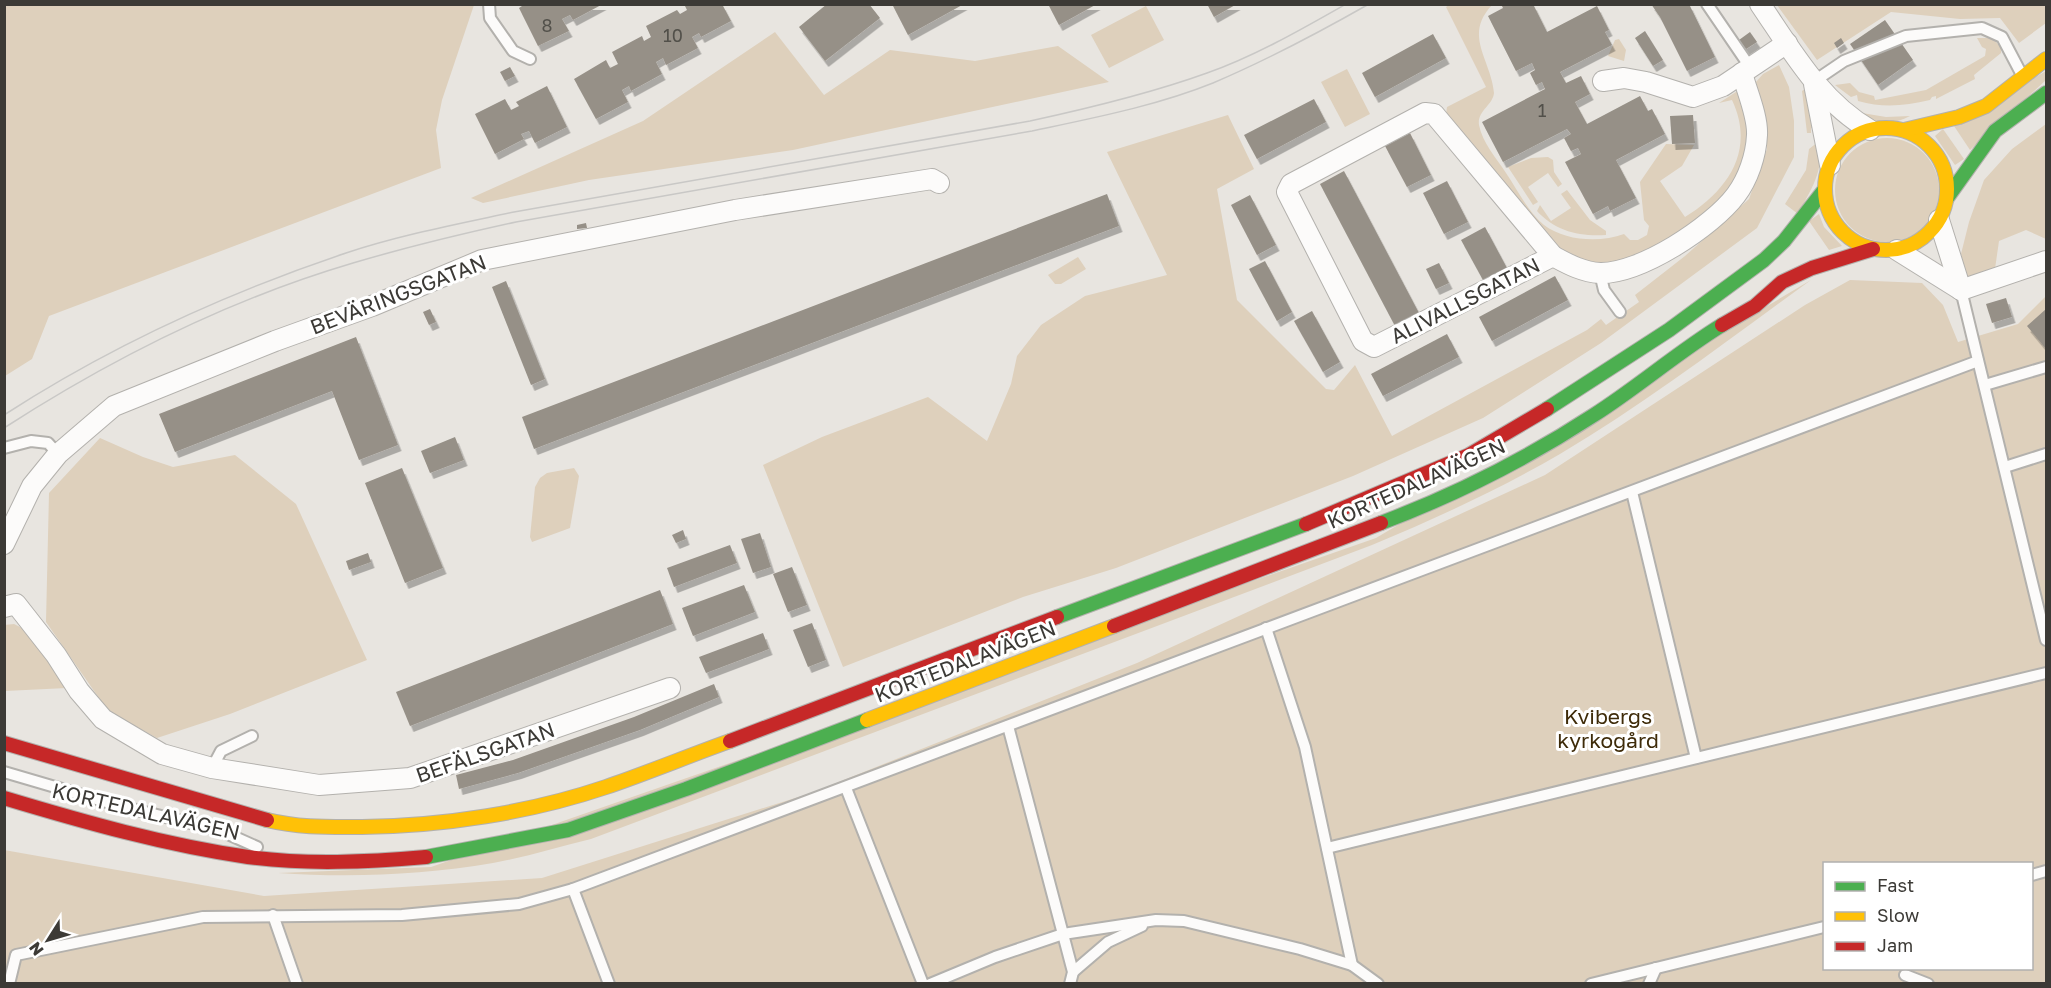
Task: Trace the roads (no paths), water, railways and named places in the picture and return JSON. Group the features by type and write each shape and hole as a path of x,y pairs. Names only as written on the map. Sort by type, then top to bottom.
{"main road":[{"name":"KORTEDALAVÄGEN","path":"1904,130 1959,117 1986,106 2046,59"},
{"name":"KORTEDALAVÄGEN","path":"4,798 95,825 176,844 250,857 346,862 441,856 506,845 568,830 686,789 1404,516 1510,465 1594,415 1716,329 1755,306 1782,282 1812,268 1873,249 1897,250 1919,242 1940,220 1947,198 1995,131 2046,93"},
{"name":"KORTEDALAVÄGEN","path":"1873,249 1850,239 1838,228 1830,213 1825,189 1830,165 1843,146 1870,130 1890,128 1904,130 1920,138 1938,156 1945,172 1947,198"},
{"name":"KORTEDALAVÄGEN","path":"4,743 189,801 290,825 342,827 443,822 507,812 604,788 1380,496 1448,465 1525,425 1669,330 1771,253 1784,241 1825,189"}],"street":[{"path":"1760,4 1813,82 1840,110 1870,130"},
{"path":"1603,81 1624,78 1693,97 1709,93 1787,44"},
{"name":"ALIVALLSGATAN","path":"1553,256 1374,347 1363,341 1287,192 1291,184 1419,114 1434,114 1553,256 1571,266 1600,273 1633,268 1649,261 1714,216 1737,194 1749,170 1758,133 1746,70"},
{"path":"1813,82 1830,165"},
{"name":"BEVÄRINGSGATAN","path":"4,544 32,486 58,454 114,406 275,340 372,306 482,260 735,210 932,179 939,183"},
{"path":"1940,220 1961,290"},
{"path":"1897,250 1961,290"},
{"path":"1961,290 2046,261"},
{"name":"BEFÄLSGATAN","path":"4,607 16,603 56,655 79,691 103,718 162,754 212,768 319,785 410,778 670,688"}],"lane":[{"path":"489,4 490,18 513,51 530,59"},
{"name":"ALIVALLSGATAN","path":"1707,4 1746,70"},
{"path":"1813,82 1844,61 1906,36 1982,28 2002,36 2023,77"},
{"path":"1600,273 1605,290 1620,312"},
{"path":"1961,290 2046,640"},
{"path":"9,984 16,955 203,917 273,915 349,918 402,915 519,904 573,889 1978,361"},
{"path":"1985,385 2046,367"},
{"path":"4,448 11,444 31,441 48,443 58,454"},
{"path":"2005,467 2046,454"},
{"path":"1632,492 1696,758"},
{"path":"2034,589 2046,586"},
{"path":"1266,628 1305,747 1352,965"},
{"path":"1327,848 2046,673"},
{"path":"1008,726 1064,934 1072,972 1070,984"},
{"path":"212,768 221,751 252,736"},
{"path":"4,771 108,803 219,830 283,858"},
{"path":"846,788 923,984"},
{"path":"219,830 280,821"},
{"path":"573,889 609,984"},
{"path":"273,915 297,984"},
{"path":"1072,972 1108,942 1156,920"},
{"path":"930,984 995,957 1064,934 1156,920 1184,921 1216,928 1352,965 1378,984"},
{"path":"1591,984 1823,927"},
{"path":"1649,984 1656,968"},
{"path":"1904,976 1928,984"}],"tram line":[{"path":"4,415 127,344 213,304 346,253 429,230 514,212 1030,121 1097,106 1185,81 1243,59 1346,4"},
{"path":"4,428 87,378 173,333 262,294 353,263 516,222 1032,131 1124,111 1213,83 1292,46 1369,4"}],"park label":[{"name":"Kvibergs kyrkogård","path":"1608,728"}]}
